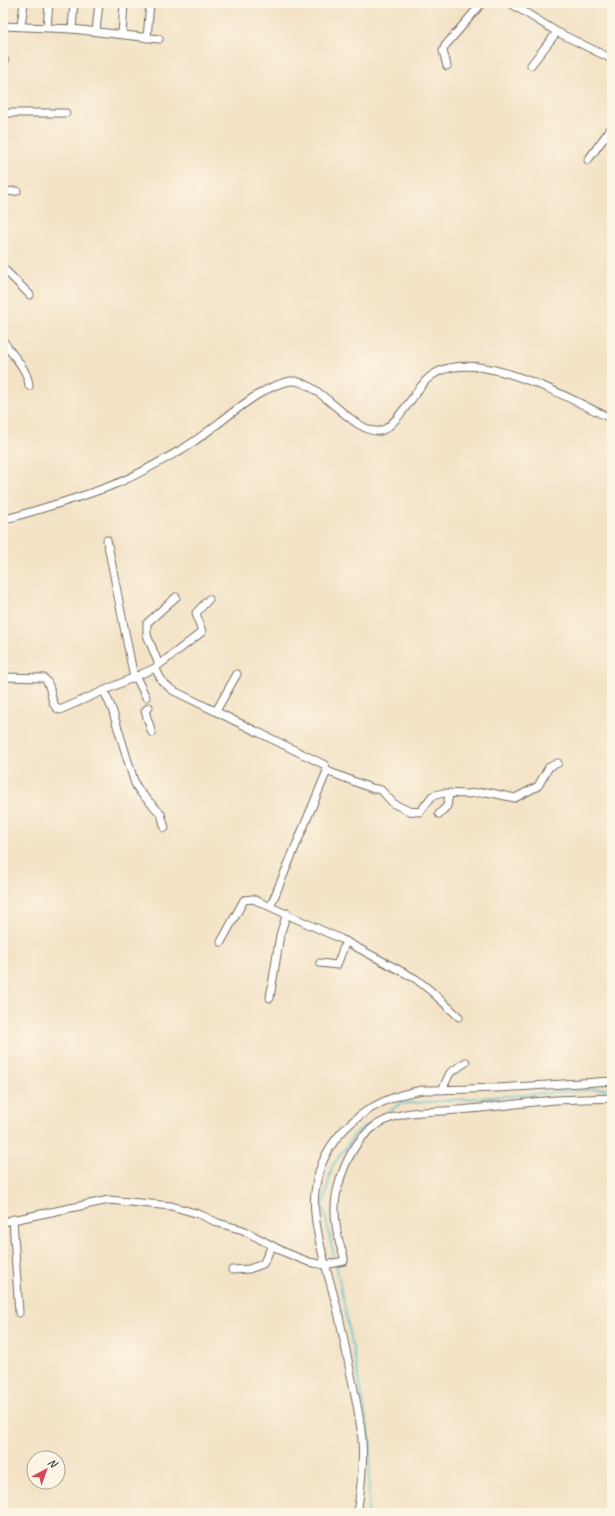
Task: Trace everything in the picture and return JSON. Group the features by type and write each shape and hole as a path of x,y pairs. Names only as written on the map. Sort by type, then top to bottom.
{"street":[{"path":"21,26 24,3"},
{"path":"47,27 50,3"},
{"path":"72,29 74,3"},
{"path":"96,31 99,3"},
{"path":"122,34 124,3"},
{"path":"146,38 150,3"},
{"path":"447,66 443,51 445,46 482,3"},
{"path":"510,3 557,32 612,59"},
{"path":"3,26 72,29 159,39"},
{"path":"531,65 557,32"},
{"path":"3,113 66,113"},
{"path":"588,160 612,127"},
{"path":"3,192 17,191"},
{"path":"3,268 30,294"},
{"path":"3,340 24,370 29,386"},
{"path":"3,520 115,485 186,447 268,388 290,381 298,381 314,390 362,426 379,432 386,430 426,379 442,369 455,366 474,367 511,373 612,419"},
{"path":"107,540 135,677 146,696"},
{"path":"176,598 147,623 147,635 162,681 172,690 325,765 327,771 271,906"},
{"path":"3,677 44,678 49,683 55,706 60,710 157,667 202,632 196,613 209,600"},
{"path":"216,711 237,674"},
{"path":"104,691 112,709 135,784 140,792 161,814 165,828"},
{"path":"149,707 146,711 152,733"},
{"path":"327,771 371,788 382,790 394,804 409,811 420,812 432,796 443,793 487,792 514,798 538,786 549,767 558,763"},
{"path":"439,814 447,806 449,794"},
{"path":"221,942 244,900 254,899 346,941 416,979 431,990 459,1017"},
{"path":"270,998 280,935 287,913"},
{"path":"320,963 337,965 346,941"},
{"path":"442,1090 450,1073 466,1062"},
{"path":"357,1513 362,1477 360,1423 337,1306 315,1210 315,1192 319,1173 329,1151 352,1122 364,1111 379,1103 409,1092 513,1088 556,1083 612,1081"},
{"path":"3,1222 109,1200 171,1206 199,1214 218,1223 243,1230 272,1246 303,1260 328,1265 341,1263 344,1261 344,1258 339,1242 334,1206 337,1188 349,1156 357,1144 375,1126 398,1116 418,1111 456,1111 557,1100 612,1098"},
{"path":"13,1219 19,1313"},
{"path":"232,1270 249,1268 263,1264 272,1246"}],"waterway":[{"path":"335,1261 323,1206 332,1166 356,1133 400,1104 612,1088"},
{"path":"336,1264 371,1441 368,1513"}]}
